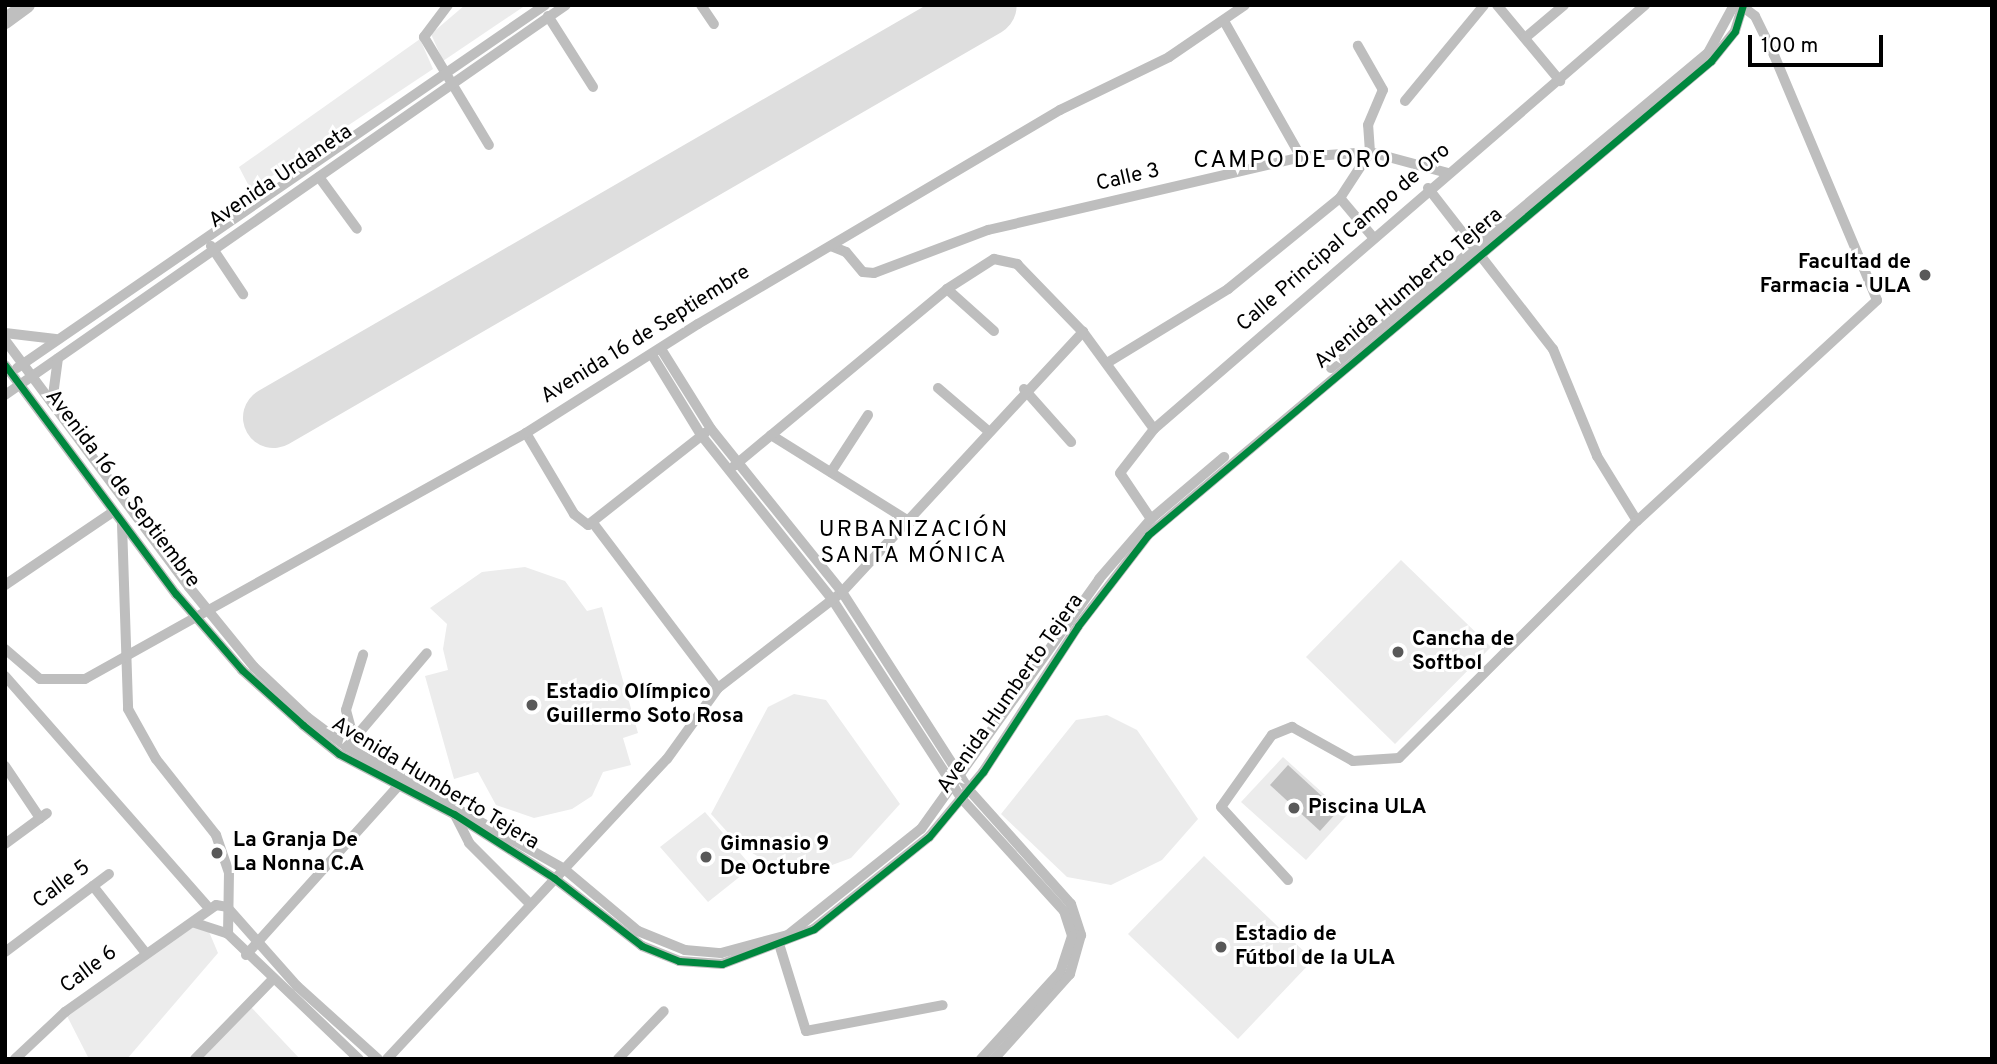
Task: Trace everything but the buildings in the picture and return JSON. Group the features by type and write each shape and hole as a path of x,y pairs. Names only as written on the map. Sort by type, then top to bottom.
{"street":[{"path":"448,5 424,37 489,145"},
{"name":"Avenida Urdaneta","path":"5,396 211,246 319,177 547,11 566,5"},
{"path":"701,5 714,24"},
{"name":"Avenida 16 de Septiembre","path":"5,341 208,609 526,433 831,246 1224,21 1245,5"},
{"path":"1405,101 1484,5"},
{"path":"1497,5 1560,81"},
{"path":"1525,38 1564,5"},
{"name":"Calle Principal Campo de Oro","path":"1151,519 1120,473 1154,429 1372,236 1560,81 1634,10 1645,5"},
{"path":"1289,880 1221,807 1272,736 1292,727 1353,761 1399,758 1637,521 1877,300 1774,55 1755,16 1740,6"},
{"name":"Avenida Humberto Tejera","path":"197,615 242,670 303,725 454,814 554,878 618,931 679,961 722,964 780,947 814,929 897,862 966,795 1078,626 1148,535 1708,53 1740,6"},
{"path":"547,11 593,86"},
{"path":"1224,21 1301,157"},
{"path":"1107,363 1228,289 1340,198 1370,152 1368,125 1384,90 1358,46"},
{"name":"Avenida Urdaneta","path":"7,371 22,364 449,80"},
{"name":"Calle 3","path":"831,246 846,251 863,272 874,273 988,230 1301,157 1370,152 1448,173"},
{"path":"319,177 357,229"},
{"path":"1428,188 1474,253 1553,349 1597,456 1617,484 1637,521"},
{"path":"1340,198 1372,236"},
{"path":"211,246 243,294"},
{"name":"Avenida Humberto Tejera","path":"208,609 254,667 401,782 563,868 638,931 685,950 721,953 788,935 921,830 958,784 1065,624 1151,519 1474,253"},
{"path":"733,467 947,289 984,263 1006,259 1083,332 1154,429"},
{"path":"947,289 994,331"},
{"path":"387,1059 667,759 718,688 842,592 910,522 1024,389 1083,332"},
{"path":"5,334 57,339"},
{"path":"656,352 706,432 832,599 966,795 1064,911 1072,936 1059,972 981,1059"},
{"path":"52,403 59,356"},
{"name":"Avenida 16 de Septiembre","path":"7,371 28,395 122,524 197,615"},
{"path":"939,388 987,430"},
{"path":"1024,389 1071,442"},
{"path":"5,396 28,395"},
{"path":"831,472 868,415"},
{"path":"526,433 574,514 581,523 593,523 706,432"},
{"path":"771,435 910,522"},
{"path":"733,467 842,592 958,784"},
{"path":"5,585 113,512"},
{"path":"593,523 718,688"},
{"path":"122,524 128,709 156,759 216,835 229,872 228,934"},
{"path":"5,649 32,675 59,683 80,681 208,609"},
{"path":"351,744 427,653"},
{"path":"351,744 346,710 363,655"},
{"path":"5,677 207,906 227,907 256,943 378,1059"},
{"path":"5,766 44,815 5,844"},
{"path":"246,955 401,782"},
{"path":"966,795 1071,904 1082,935 1070,974 994,1059"},
{"path":"454,814 469,844 530,904"},
{"name":"Calle 5","path":"5,952 109,874"},
{"path":"93,886 145,952"},
{"path":"207,906 195,923 228,934 246,955 359,1059"},
{"name":"Calle 6","path":"15,1059 145,952 195,923"},
{"path":"780,947 806,1031 943,1006"},
{"path":"195,1059 273,979"},
{"path":"618,1059 664,1011"},
{"path":"5,1054 10,1059"}],"shaded area":[{"path":"465,5 526,5 443,61 431,34"},
{"path":"420,39 433,69 251,190 239,167"},
{"name":"Cancha de Softbol","path":"1401,560 1491,647 1395,744 1306,657"},
{"name":"Estadio Olímpico Guillermo Soto Rosa","path":"525,567 565,581 587,611 602,607 638,733 623,738 631,765 603,772 592,796 572,809 534,818 496,805 478,772 454,779 425,676 448,670 443,649 447,624 430,608 482,572"},
{"path":"794,694 826,700 900,804 851,858 816,871 775,866 740,846 711,814 768,707"},
{"path":"1107,715 1137,730 1198,819 1162,860 1111,885 1067,877 1001,814 1076,720"},
{"name":"Piscina ULA","path":"1283,757 1347,815 1306,860 1241,802"},
{"path":"1288,765 1338,811 1320,831 1270,785"},
{"name":"Gimnasio 9 De Octubre","path":"705,812 752,867 708,902 660,847"},
{"name":"Estadio de Fútbol de la ULA","path":"1204,856 1313,960 1238,1039 1128,934"},
{"path":"204,920 218,953 127,1059 89,1059 65,1012"},
{"path":"250,1006 300,1059 200,1059"}],"waterway":[{"path":"5,21 27,5"}],"runway":[{"path":"273,417 986,5"}],"cycle path":[{"path":"5,365 176,594 242,670 303,725 339,754 454,814 554,878 642,946 679,961 722,964 814,929 929,837 983,772 1078,626 1148,535 1711,61 1735,31 1743,5"}],"place":[{"name":"Facultad de Farmacia - ULA","path":"1925,275"},
{"name":"Cancha de Softbol","path":"1398,652"},
{"name":"Estadio Olímpico Guillermo Soto Rosa","path":"532,705"},
{"name":"Piscina ULA","path":"1294,808"},
{"name":"La Granja De La Nonna C.A","path":"217,853"},
{"name":"Gimnasio 9 De Octubre","path":"706,857"},
{"name":"Estadio de Fútbol de la ULA","path":"1221,947"}],"district":[{"name":"CAMPO DE ORO","path":"1293,162"},
{"name":"URBANIZACIÓN SANTA MÓNICA","path":"914,544"}]}
